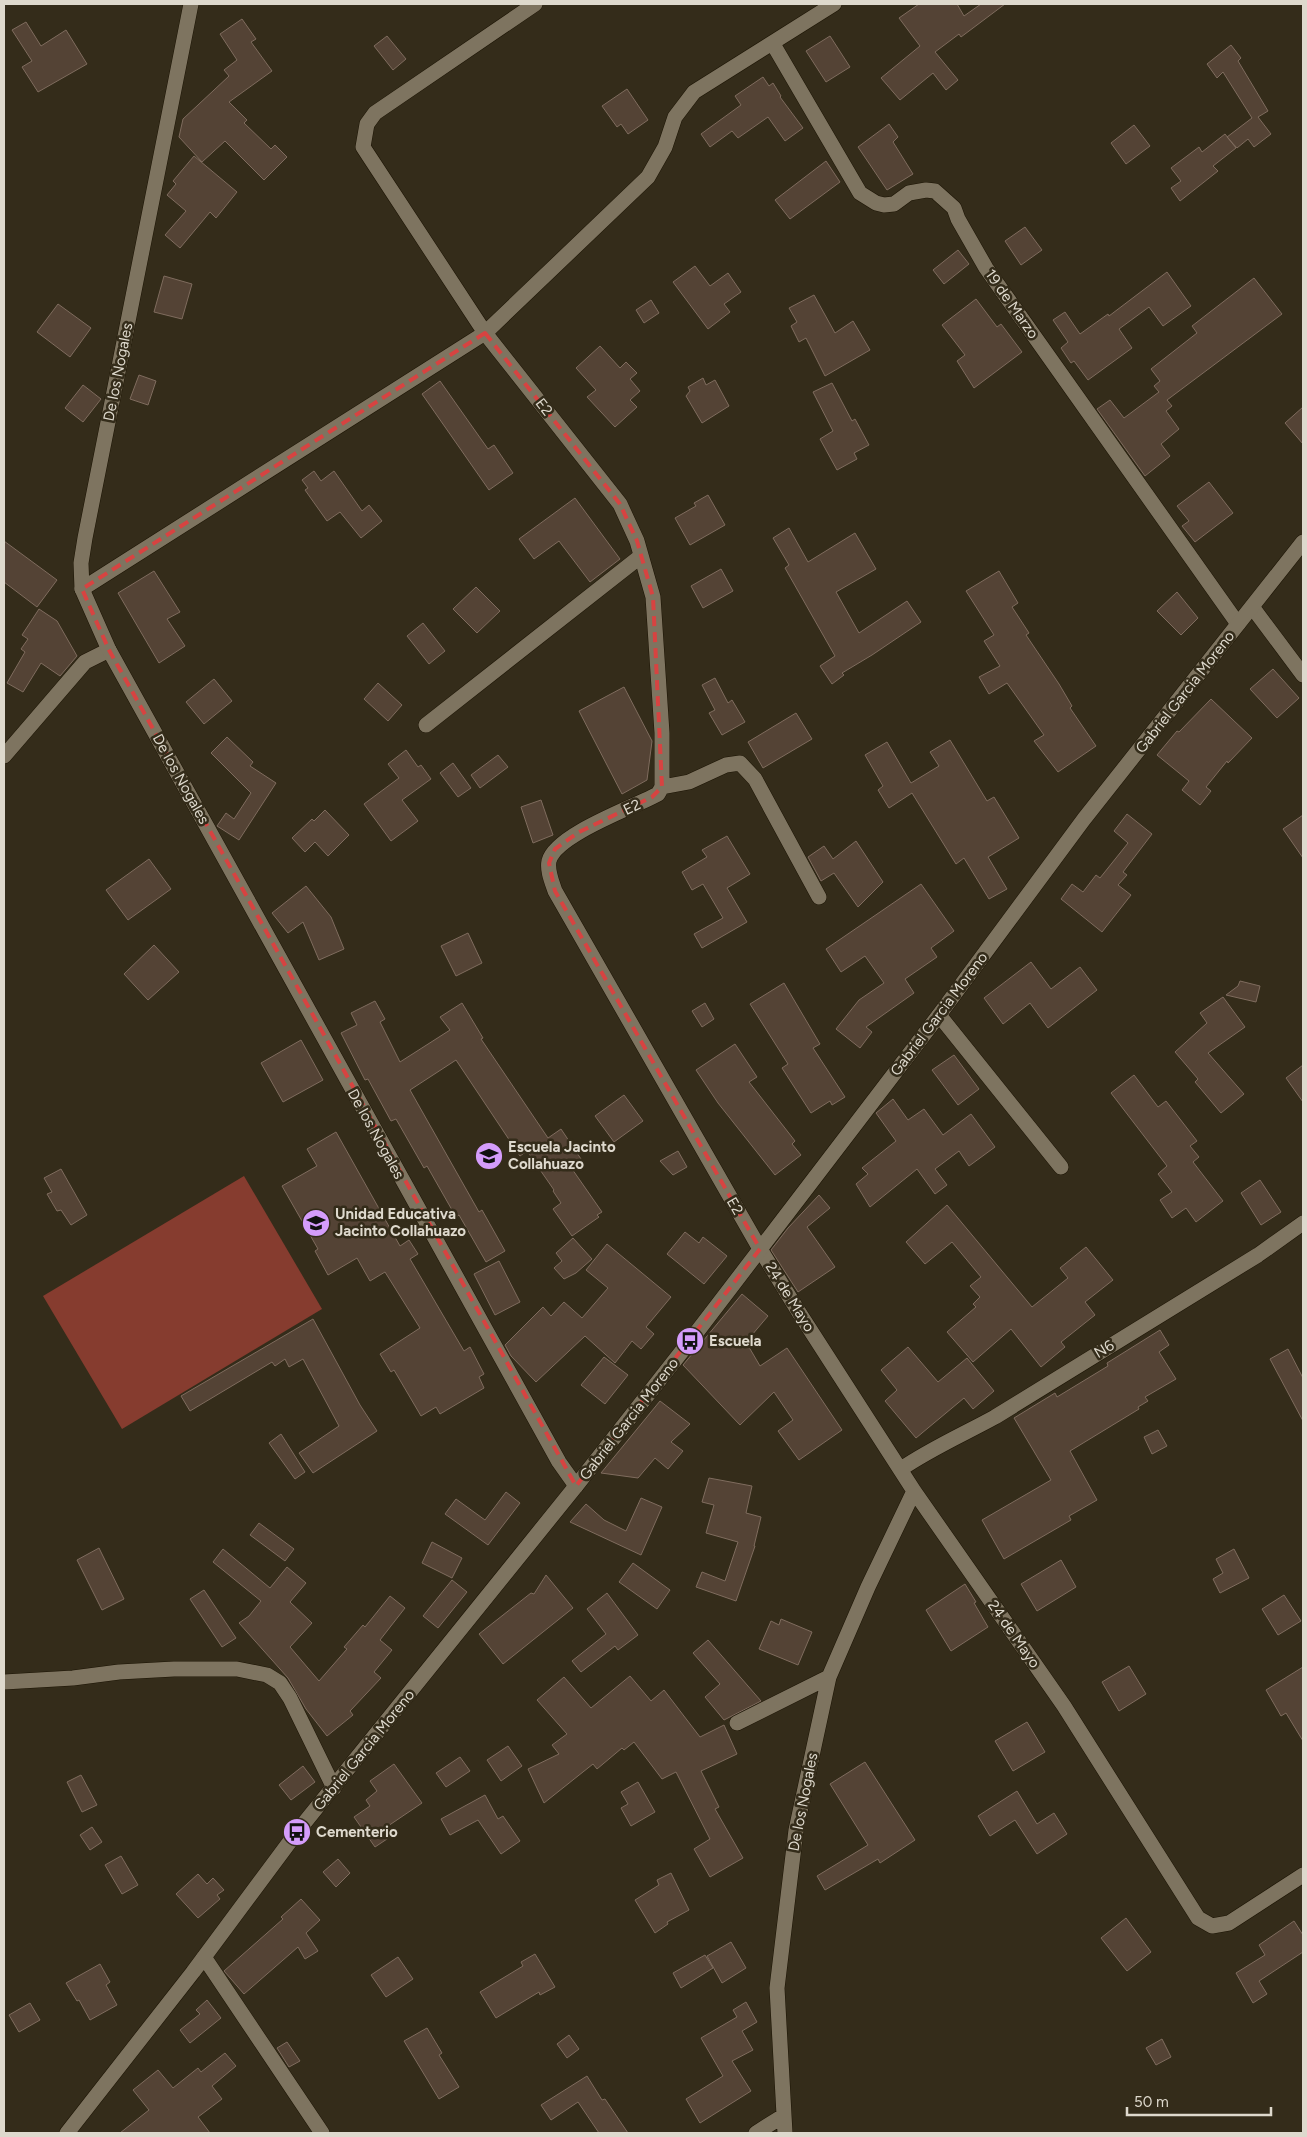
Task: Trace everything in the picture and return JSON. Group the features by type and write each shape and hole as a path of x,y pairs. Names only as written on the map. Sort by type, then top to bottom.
{"street":[{"name":"De los Nogales","path":"191,4 85,538 81,563 82,589 109,650 574,1488"},
{"name":"E2","path":"535,4 375,113 367,124 363,136 363,147 485,333 620,504 638,541 653,597 662,733 662,787 658,794 652,798 564,841 555,849 551,857 549,872 555,891 760,1249"},
{"path":"82,589 485,333 648,177 665,148 674,117 694,92 834,4"},
{"name":"19 de Marzo","path":"773,44 860,193 876,203 884,205 894,204 909,193 926,190 935,191 954,208 958,219 986,268 1238,624"},
{"name":"Gabriel Garcia Moreno","path":"67,2133 204,1957 297,1832 574,1488 760,1249 939,1015 1084,819 1238,624 1253,608 1303,542"},
{"path":"426,725 641,556"},
{"path":"1253,608 1303,675"},
{"path":"4,756 85,662 109,650"},
{"path":"662,787 689,782 726,766 740,764 755,779 819,897"},
{"path":"939,1015 1061,1167"},
{"name":"N6","path":"901,1469 927,1452 1003,1412 1258,1255 1303,1223"},
{"name":"24 de Mayo","path":"760,1249 914,1491 1064,1706 1198,1918 1212,1926 1229,1923 1301,1881"},
{"name":"De los Nogales","path":"785,2133 777,1988 796,1830 829,1677 868,1587 914,1491"},
{"path":"4,1682 174,1669 237,1670 267,1675 280,1683 290,1698 334,1788"},
{"path":"737,1723 829,1677"},
{"path":"204,1957 322,2133"},
{"path":"756,2133 783,2116"}],"highlighted area":[{"path":"485,333 620,504 637,541 653,597 662,787 652,797 579,832 555,849 549,863 555,891 760,1249 576,1486 109,650 82,589"}],"shaded area":[{"path":"244,1176 322,1309 122,1429 43,1296"}],"building":[{"path":"919,4 957,4 964,16 981,4 1005,4 961,37 959,34 935,52 958,80 946,90 933,73 900,100 881,78 920,46 899,18"},
{"path":"242,19 256,39 251,42 272,71 229,102 247,120 244,123 271,149 275,145 287,157 264,180 225,141 202,162 179,137 183,119 229,76 224,70 237,60 220,34"},
{"path":"26,22 41,46 66,30 87,64 38,92 22,67 32,61 12,30"},
{"path":"387,36 406,59 393,70 374,46"},
{"path":"830,36 850,67 826,82 806,51"},
{"path":"1231,45 1241,58 1238,61 1268,111 1258,117 1271,134 1254,147 1248,139 1237,148 1227,137 1252,118 1223,72 1217,78 1207,64"},
{"path":"763,77 769,86 773,83 780,97 803,128 785,141 768,117 738,138 732,131 710,147 701,134 741,105 735,96"},
{"path":"627,89 648,120 628,134 621,124 617,127 602,106"},
{"path":"889,124 898,137 893,142 913,174 887,190 858,147"},
{"path":"1134,125 1150,146 1126,164 1111,143"},
{"path":"1225,134 1236,148 1213,166 1218,171 1180,201 1171,188 1181,181 1171,168 1199,147 1202,152"},
{"path":"194,156 237,192 216,218 210,212 180,248 165,235 186,211 167,195 176,184 173,181"},
{"path":"826,161 840,182 790,219 775,200"},
{"path":"1025,227 1042,250 1021,265 1005,241"},
{"path":"958,250 969,264 944,284 933,270"},
{"path":"695,266 710,286 728,273 741,292 724,304 730,312 708,329 673,282"},
{"path":"1167,272 1191,306 1163,326 1149,307 1119,329 1132,348 1088,380 1074,361 1071,363 1061,348 1068,342 1053,320 1065,312 1080,334 1108,314 1109,316"},
{"path":"164,276 192,284 182,319 154,312"},
{"path":"1254,278 1282,314 1167,400 1172,406 1166,411 1179,429 1161,444 1170,456 1145,476 1097,409 1110,400 1124,418 1159,392 1154,386 1160,381 1151,369 1197,333 1192,326"},
{"path":"814,295 835,333 853,321 870,350 825,376 806,338 799,342 791,326 797,322 789,308"},
{"path":"976,299 997,327 1001,324 1022,352 974,388 957,361 965,355 942,325"},
{"path":"651,300 659,313 644,323 636,310"},
{"path":"58,304 91,328 70,357 37,332"},
{"path":"600,346 620,368 626,362 637,373 630,379 640,391 630,400 637,407 615,427 587,397 596,390 576,368"},
{"path":"139,375 156,381 148,405 130,399"},
{"path":"703,378 706,385 715,380 729,406 702,423 686,396 690,391 688,387"},
{"path":"440,381 488,449 494,445 513,473 489,490 422,394"},
{"path":"832,383 852,421 855,419 869,445 854,453 857,459 837,470 820,439 833,431 813,392"},
{"path":"83,385 101,399 83,422 65,408"},
{"path":"1303,407 1303,444 1285,423"},
{"path":"314,471 321,481 334,471 362,511 369,505 382,521 361,538 340,512 327,521 305,490 308,488 302,480"},
{"path":"1209,482 1233,513 1195,542 1182,526 1189,521 1177,506"},
{"path":"708,495 725,525 690,545 675,518 696,506 694,503"},
{"path":"575,498 620,559 590,582 559,541 534,559 519,539"},
{"path":"789,528 808,562 855,533 876,569 836,592 859,633 907,601 921,622 842,673 844,675 832,684 820,666 835,656 785,568 789,565 773,538"},
{"path":"4,541 57,580 37,607 4,582"},
{"path":"721,569 733,591 703,608 691,586"},
{"path":"154,571 180,612 167,619 185,646 159,663 118,593"},
{"path":"999,571 1018,603 1012,607 1029,633 1026,635 1059,684 1072,706 1070,708 1096,746 1058,772 1034,741 1044,735 1007,683 989,694 979,677 1000,666 984,641 994,635 966,591"},
{"path":"476,587 500,611 477,633 453,609"},
{"path":"1177,592 1198,618 1181,635 1157,611"},
{"path":"39,609 57,621 77,656 60,676 41,663 23,692 7,683 25,652 21,649 28,639 22,635"},
{"path":"423,623 445,651 429,664 407,636"},
{"path":"1273,669 1299,698 1277,718 1250,689"},
{"path":"715,678 728,703 732,700 745,722 722,735 709,713 715,710 702,685"},
{"path":"214,679 232,701 204,724 186,702"},
{"path":"378,683 402,705 388,721 364,699"},
{"path":"624,687 652,741 647,780 622,794 579,711"},
{"path":"1211,699 1252,738 1228,763 1227,761 1206,787 1211,791 1200,805 1182,790 1189,781 1157,755 1177,731 1179,732"},
{"path":"796,713 812,739 763,768 748,742"},
{"path":"227,737 253,762 250,766 276,783 239,840 217,826 226,813 234,819 251,793 211,753"},
{"path":"950,740 987,801 994,797 1019,838 988,857 1007,889 989,899 964,858 956,864 912,793 889,808 878,790 883,786 865,755 887,742 911,783 939,766 930,752"},
{"path":"406,750 418,767 421,765 431,779 402,800 418,821 391,841 364,804 399,778 388,764"},
{"path":"498,755 508,767 480,788 471,775"},
{"path":"453,763 471,788 458,797 440,773"},
{"path":"541,800 553,835 533,843 521,807"},
{"path":"325,810 349,835 328,856 315,842 305,852 292,838 312,819 314,821"},
{"path":"1127,814 1152,834 1123,872 1127,875 1118,885 1131,895 1102,932 1061,899 1072,884 1083,892 1096,875 1100,878 1128,843 1114,831"},
{"path":"1303,815 1303,858 1283,829"},
{"path":"727,836 750,874 727,888 747,922 702,948 694,934 723,918 703,884 692,890 682,872 707,857 702,850"},
{"path":"856,841 883,882 858,907 834,873 821,881 808,857 824,846 833,859"},
{"path":"149,859 171,889 128,920 106,890"},
{"path":"921,884 954,931 931,948 937,957 905,979 914,993 866,1027 872,1032 860,1048 836,1029 859,1000 884,983 865,956 841,972 826,949"},
{"path":"306,886 331,917 344,949 319,960 303,922 288,933 272,913"},
{"path":"468,933 482,963 456,976 441,946"},
{"path":"154,945 179,972 148,1000 124,974"},
{"path":"1031,962 1051,989 1080,967 1097,990 1048,1028 1030,1003 1003,1024 984,998"},
{"path":"1240,981 1260,986 1256,1002 1226,995 1238,986"},
{"path":"784,983 820,1044 813,1048 845,1097 832,1105 830,1101 811,1113 782,1068 788,1064 750,1004"},
{"path":"1223,997 1245,1027 1208,1053 1244,1094 1221,1113 1195,1082 1198,1079 1175,1052 1207,1023 1200,1013"},
{"path":"375,1001 385,1019 380,1022 400,1062 450,1030 440,1017 462,1003 483,1038 481,1039 548,1138 561,1129 581,1159 570,1166 602,1212 597,1215 599,1217 572,1236 553,1209 561,1203 554,1190 527,1151 520,1156 456,1060 410,1090 479,1212 482,1210 505,1251 486,1262 459,1215 456,1217 427,1166 424,1168 396,1119 391,1121 368,1079 365,1080 341,1033 357,1025 351,1013"},
{"path":"705,1003 714,1019 702,1027 692,1011"},
{"path":"301,1040 323,1080 283,1102 261,1063"},
{"path":"735,1044 757,1077 749,1082 795,1141 792,1144 801,1155 775,1175 718,1103 696,1070"},
{"path":"954,1055 979,1089 958,1105 932,1070"},
{"path":"1303,1065 1303,1102 1286,1078"},
{"path":"1134,1075 1158,1107 1166,1101 1197,1141 1190,1146 1199,1157 1193,1162 1223,1201 1196,1222 1186,1208 1172,1218 1160,1200 1172,1192 1158,1174 1167,1166 1111,1093"},
{"path":"624,1095 643,1121 614,1142 595,1116"},
{"path":"893,1099 908,1120 924,1109 943,1135 971,1114 995,1147 969,1166 959,1151 935,1169 947,1185 935,1194 917,1169 870,1207 856,1184 868,1174 862,1168 896,1141 876,1113"},
{"path":"336,1132 400,1246 409,1240 418,1254 410,1259 464,1351 470,1347 484,1374 479,1377 484,1388 440,1414 436,1407 421,1416 394,1370 391,1372 380,1354 420,1328 385,1272 370,1281 357,1258 328,1275 315,1251 318,1249 282,1186 317,1166 307,1149"},
{"path":"678,1151 687,1167 673,1175 660,1161"},
{"path":"61,1169 87,1215 71,1225 61,1210 57,1211 47,1194 52,1192 44,1178"},
{"path":"1260,1180 1281,1212 1261,1225 1241,1193"},
{"path":"819,1195 830,1208 807,1227 835,1267 798,1292 771,1250 788,1228"},
{"path":"947,1205 1032,1307 1068,1278 1060,1268 1086,1247 1113,1280 1085,1302 1095,1315 1061,1342 1065,1347 1041,1367 1011,1329 973,1362 947,1332 976,1307 973,1304 980,1297 970,1286 981,1277 952,1242 925,1264 906,1242"},
{"path":"685,1232 699,1243 703,1237 727,1256 704,1284 667,1254"},
{"path":"573,1238 592,1259 576,1273 564,1279 554,1268 562,1261 556,1253"},
{"path":"607,1244 671,1297 646,1327 654,1334 641,1349 632,1341 615,1363 585,1336 536,1382 511,1356 505,1345 543,1307 551,1316 564,1302 582,1318 608,1288 586,1270"},
{"path":"499,1261 520,1302 495,1315 474,1274"},
{"path":"742,1294 768,1316 746,1342 760,1366 787,1348 842,1430 799,1460 778,1431 793,1420 774,1392 740,1425 683,1365"},
{"path":"313,1319 360,1405 377,1431 313,1473 299,1453 339,1426 303,1359 289,1367 285,1359 275,1366 272,1362 190,1411 181,1396"},
{"path":"1160,1330 1169,1345 1159,1352 1176,1379 1145,1397 1148,1401 1138,1407 1139,1409 1070,1451 1097,1500 1069,1516 1071,1520 1004,1559 982,1520 1051,1480 1014,1418 1055,1393 1057,1397 1108,1366 1107,1363"},
{"path":"908,1347 938,1382 967,1358 994,1391 973,1409 964,1398 916,1438 885,1401 897,1390 881,1370"},
{"path":"1288,1349 1303,1378 1303,1421 1270,1359"},
{"path":"604,1357 628,1375 605,1404 581,1385"},
{"path":"660,1401 690,1424 671,1442 683,1451 668,1469 655,1458 638,1478 601,1473"},
{"path":"1158,1430 1167,1446 1152,1454 1144,1437"},
{"path":"281,1434 305,1472 295,1479 269,1443"},
{"path":"709,1478 752,1486 746,1513 761,1517 755,1546 736,1601 696,1587 702,1572 725,1581 738,1542 706,1533 714,1505 702,1502"},
{"path":"506,1492 520,1503 488,1545 445,1514 456,1499 485,1520"},
{"path":"641,1498 662,1507 641,1555 570,1522 586,1504 604,1520 626,1531"},
{"path":"259,1523 294,1549 285,1561 250,1535"},
{"path":"432,1542 462,1558 452,1578 422,1563"},
{"path":"99,1548 124,1599 102,1610 77,1560"},
{"path":"223,1549 270,1588 287,1567 306,1583 290,1602 312,1623 290,1647 319,1681 347,1649 344,1647 363,1625 365,1627 390,1596 405,1608 380,1640 392,1650 374,1672 381,1678 350,1711 353,1715 327,1736 306,1709 288,1678 239,1623 249,1616 261,1601 213,1562"},
{"path":"1234,1549 1249,1578 1220,1593 1213,1579 1223,1573 1216,1559"},
{"path":"1061,1560 1076,1587 1037,1611 1021,1584"},
{"path":"633,1563 670,1590 657,1609 619,1582"},
{"path":"546,1575 573,1608 503,1664 479,1634 531,1593 534,1594"},
{"path":"452,1580 467,1592 438,1628 423,1616"},
{"path":"965,1584 988,1627 951,1651 926,1610"},
{"path":"204,1590 236,1638 222,1647 190,1599"},
{"path":"607,1593 638,1635 618,1650 615,1646 581,1672 572,1661 606,1634 587,1609"},
{"path":"1284,1595 1301,1621 1278,1635 1262,1609"},
{"path":"781,1619 812,1632 798,1665 759,1649 771,1621 779,1625"},
{"path":"708,1640 761,1701 724,1720 705,1697 720,1684 693,1653"},
{"path":"1129,1666 1146,1694 1119,1711 1102,1682"},
{"path":"1303,1667 1303,1741 1286,1713 1281,1716 1266,1690"},
{"path":"630,1676 651,1701 664,1690 700,1737 724,1725 737,1754 701,1771 719,1807 715,1809 743,1858 710,1877 694,1849 710,1839 676,1772 662,1779 634,1742 624,1750 622,1748 597,1769 593,1764 544,1803 528,1769 559,1754 552,1745 567,1734 537,1700 564,1677 591,1708"},
{"path":"1027,1722 1045,1752 1013,1771 995,1741"},
{"path":"508,1746 522,1766 501,1781 487,1760"},
{"path":"460,1757 470,1771 446,1787 436,1773"},
{"path":"865,1762 915,1840 880,1863 878,1859 825,1890 817,1876 868,1845 830,1784"},
{"path":"394,1764 422,1803 388,1826 393,1835 375,1847 354,1817 370,1806 366,1800 377,1791 370,1781"},
{"path":"303,1766 315,1782 291,1800 279,1785"},
{"path":"81,1775 97,1805 82,1812 67,1782"},
{"path":"638,1782 655,1812 631,1826 621,1808 628,1804 621,1792"},
{"path":"1017,1791 1037,1824 1054,1813 1067,1834 1037,1854 1015,1820 990,1836 978,1816"},
{"path":"485,1795 498,1819 503,1816 520,1841 501,1854 478,1820 450,1835 441,1819"},
{"path":"92,1827 102,1842 90,1850 80,1835"},
{"path":"121,1856 138,1885 122,1894 105,1865"},
{"path":"338,1859 350,1873 336,1887 323,1872"},
{"path":"671,1873 689,1910 667,1922 668,1924 655,1933 635,1900 659,1885 657,1880"},
{"path":"198,1874 207,1884 213,1878 224,1890 217,1895 220,1899 198,1918 176,1894"},
{"path":"301,1899 320,1920 306,1933 318,1951 305,1959 298,1947 244,1994 224,1971 283,1919 281,1917"},
{"path":"1126,1918 1151,1952 1127,1971 1101,1938"},
{"path":"1294,1921 1303,1935 1303,1952 1259,1981 1267,1994 1253,2003 1236,1973 1265,1955 1259,1945"},
{"path":"731,1942 746,1968 722,1983 707,1956"},
{"path":"535,1954 555,1987 540,1995 539,1992 496,2018 480,1992 523,1966 521,1962"},
{"path":"705,1955 713,1968 681,1988 673,1973"},
{"path":"398,1957 413,1979 386,1997 371,1975"},
{"path":"100,1964 110,1982 106,1985 117,2005 90,2020 79,2000 77,2001 66,1983"},
{"path":"207,2000 221,2018 190,2043 180,2030 200,2014 196,2010"},
{"path":"746,2002 757,2022 742,2031 753,2050 732,2061 751,2091 700,2123 686,2099 723,2076 701,2038 737,2017 733,2010"},
{"path":"30,2003 40,2020 19,2032 9,2015"},
{"path":"427,2028 442,2053 439,2055 459,2087 439,2099 404,2041"},
{"path":"569,2035 579,2049 567,2058 557,2044"},
{"path":"1162,2039 1171,2057 1156,2065 1146,2048"},
{"path":"287,2042 300,2061 289,2067 277,2048"},
{"path":"225,2053 236,2066 212,2086 222,2099 198,2117 210,2133 120,2133 149,2110 133,2090 158,2070 173,2088 198,2068 201,2072"},
{"path":"587,2076 602,2100 605,2099 628,2133 599,2133 578,2102 551,2120 541,2105"}],"place":[{"name":"Escuela Jacinto Collahuazo","path":"489,1156"},
{"name":"Unidad Educativa Jacinto Collahuazo","path":"316,1223"},
{"name":"Escuela","path":"690,1341"},
{"name":"Cementerio","path":"297,1832"}]}
